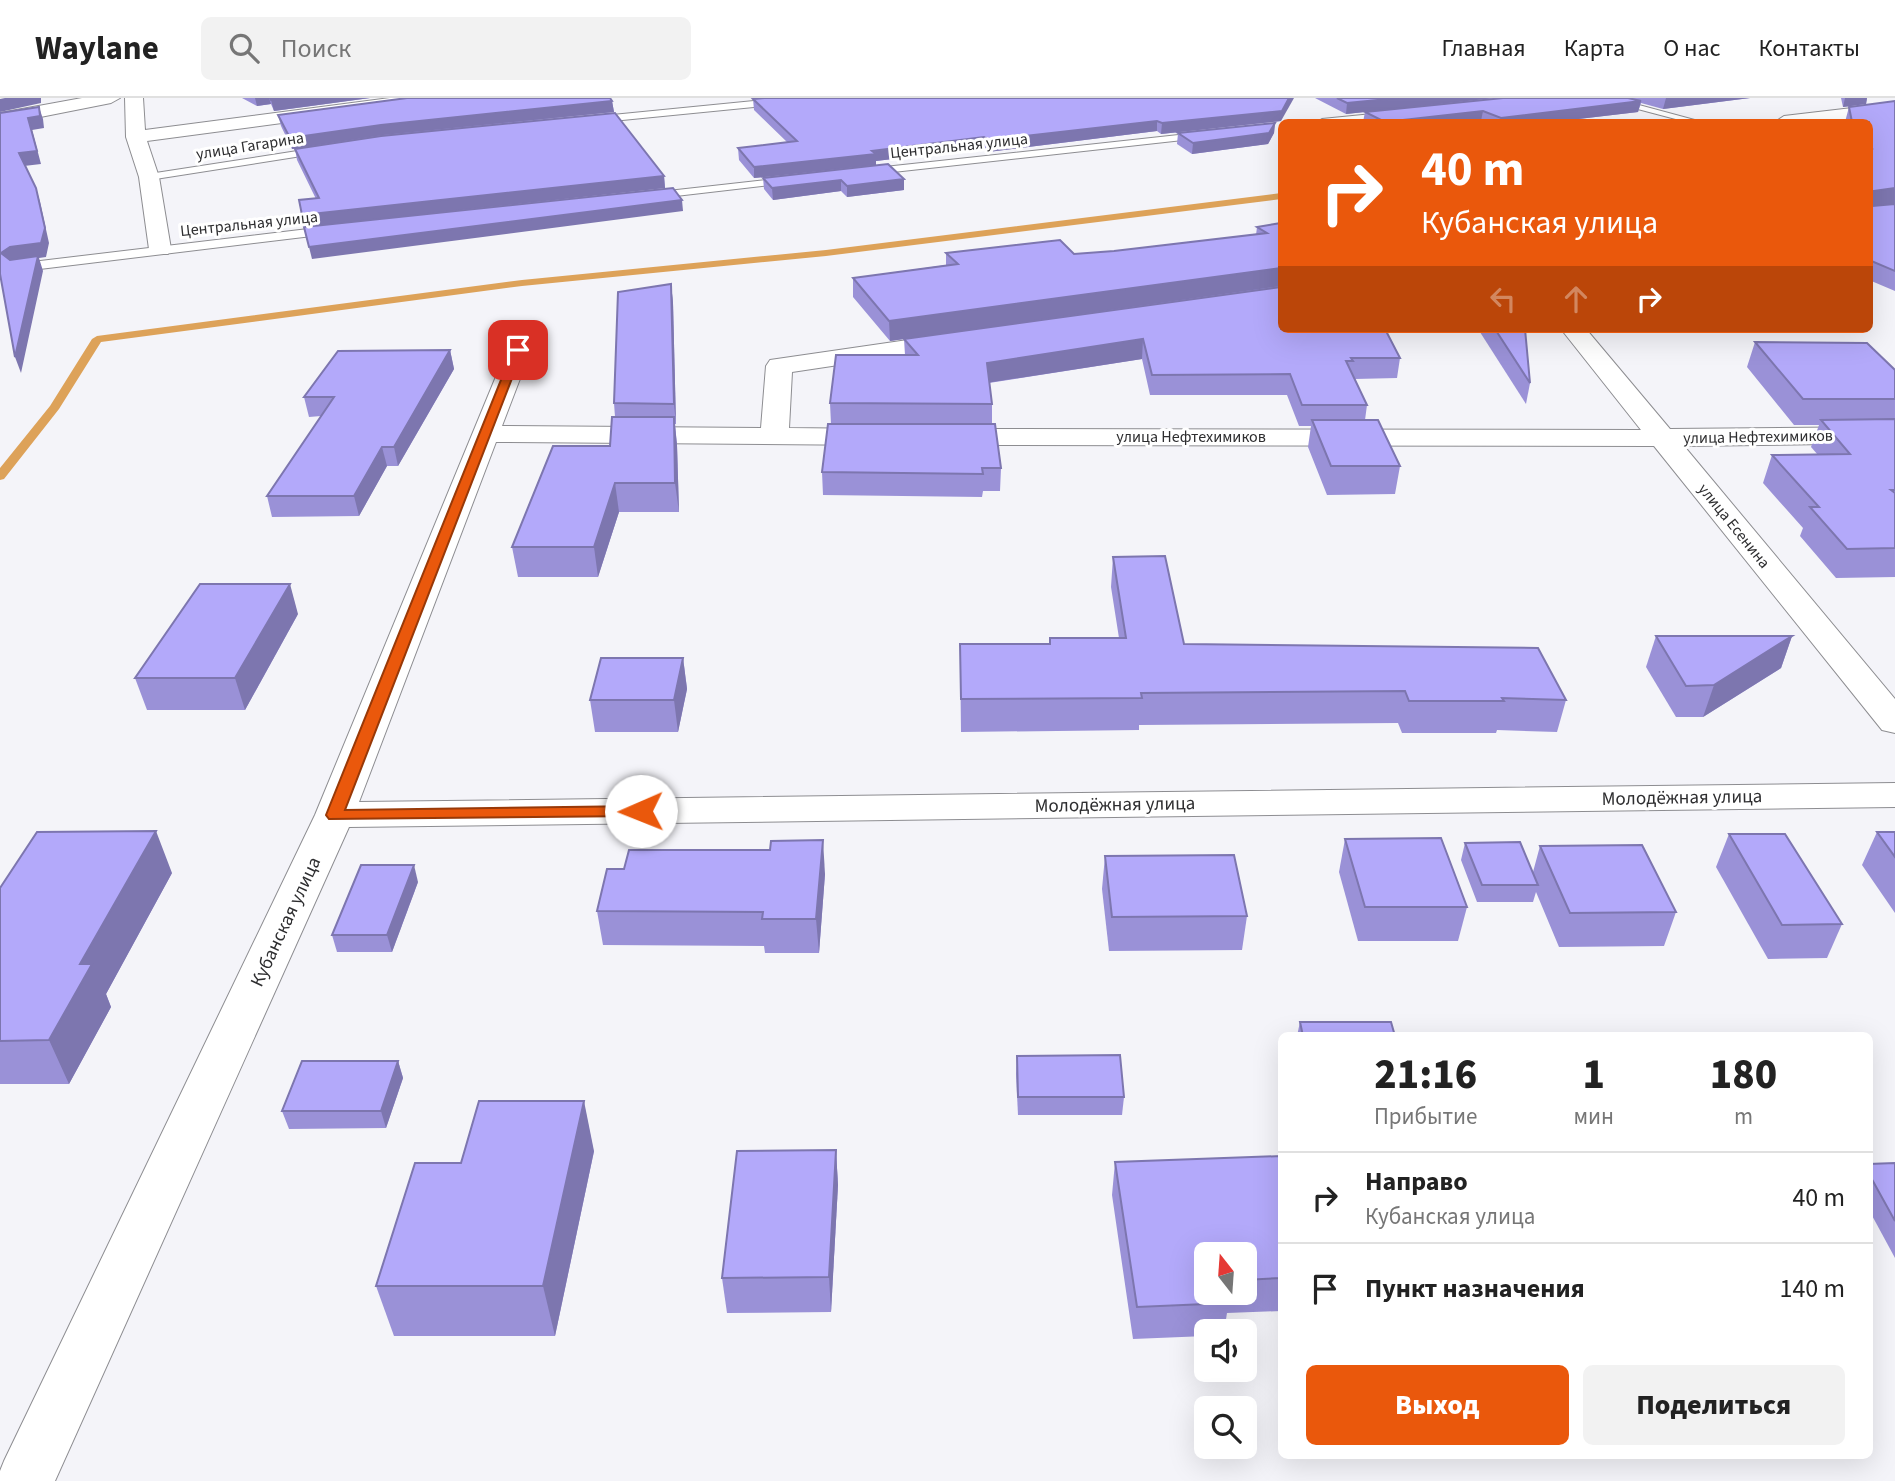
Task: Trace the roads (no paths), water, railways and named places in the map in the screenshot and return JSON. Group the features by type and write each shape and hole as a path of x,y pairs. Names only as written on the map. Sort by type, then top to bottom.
{"street":[{"path":"0,119 111,98"},
{"path":"134,98 136,137 149,177 160,249"},
{"path":"136,137 430,98"},
{"path":"1808,119 1895,108"},
{"name":"улица Есенина","path":"1576,333 1895,722"},
{"path":"774,437 779,366 983,338"},
{"name":"Кубанская улица","path":"25,1481 335,815 518,350"},
{"name":"улица Нефтехимиков","path":"486,434 1662,438 1895,435"},
{"name":"Молодёжная улица","path":"335,815 1895,795"}],"lane":[{"path":"578,122 814,98"},
{"path":"1601,98 1685,119"},
{"path":"1352,119 1403,114"},
{"name":"Центральная улица","path":"852,174 1226,133"},
{"name":"улица Гагарина","path":"149,177 328,149"},
{"path":"631,198 810,178"},
{"name":"Центральная улица","path":"15,268 340,230"}],"waterway":[{"path":"0,476 55,407 97,339 522,283 826,253 1278,196"}]}
